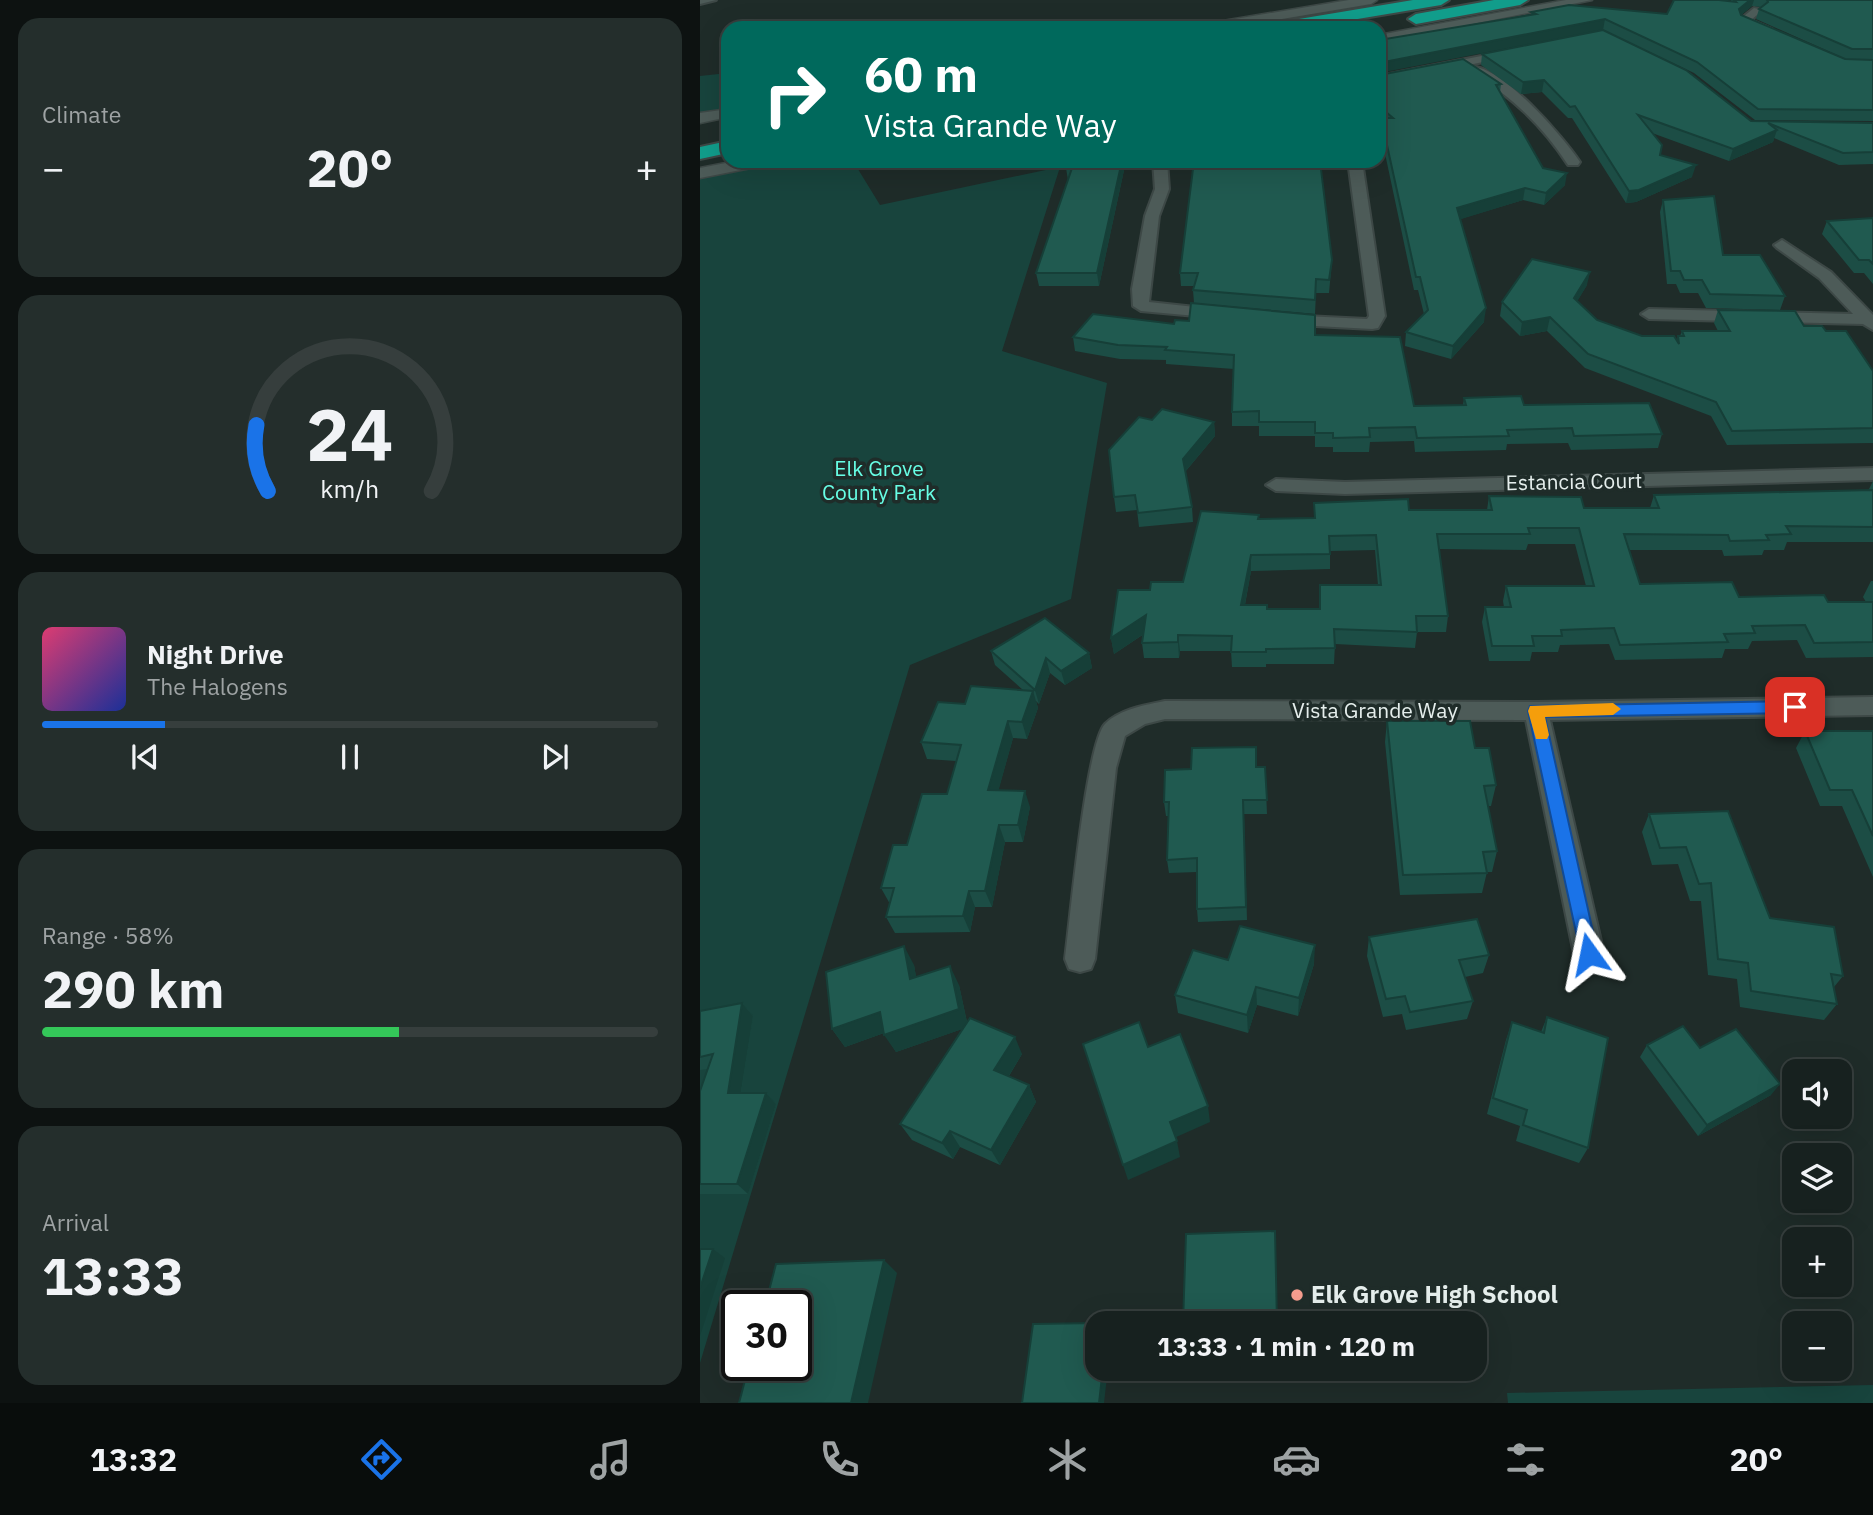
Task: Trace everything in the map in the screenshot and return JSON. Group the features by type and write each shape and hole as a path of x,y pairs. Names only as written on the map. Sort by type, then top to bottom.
{"highway":[{"path":"1316,21 1441,0"},
{"path":"1386,24 1520,0"},
{"path":"700,134 721,130"},
{"path":"700,153 721,148"}],"street":[{"path":"700,1 711,0"},
{"path":"1246,21 1371,0"},
{"path":"1386,38 1586,0"},
{"path":"1758,10 1743,22 1782,36"},
{"path":"1386,76 1527,51"},
{"path":"1464,63 1527,106 1558,139 1573,162"},
{"path":"700,118 721,114"},
{"path":"700,173 725,168"},
{"path":"1160,168 1162,189 1152,216 1140,289 1141,306 1235,316"},
{"path":"1262,318 1358,326 1372,324 1377,316 1355,168"},
{"path":"1782,245 1825,275 1871,322"},
{"path":"1649,314 1871,322"},
{"name":"Estancia Court","path":"1276,485 1345,488 1873,474"},
{"name":"Vista Grande Way","path":"1080,959 1104,768 1114,731 1138,716 1165,710 1536,711 1873,706"},
{"path":"1536,711 1589,954"}],"green space":[{"path":"721,74 721,109 700,113 700,76"},
{"name":"Elk Grove County Park","path":"755,168 857,168 880,205 1060,168 1002,351 1107,383 1071,599 910,665 700,1363 700,179"},
{"path":"1873,1385 1873,1403 1508,1403 1507,1393"}],"building":[{"path":"1674,0 1750,0 1739,9 1741,15 1845,59 1873,60 1873,110 1758,109 1697,62 1605,19 1386,62 1386,39 1536,14 1531,12 1569,5 1667,14"},
{"path":"1767,0 1873,0 1873,49 1852,49 1759,9"},
{"path":"1603,30 1686,70 1751,121 1873,123 1873,152 1843,153 1768,123 1777,130 1733,149 1638,115 1662,145 1660,155 1696,165 1639,190 1629,191 1575,106 1570,107 1544,80 1523,82 1482,54"},
{"path":"1463,59 1501,84 1496,85 1543,168 1567,173 1546,193 1525,188 1457,208 1486,308 1453,346 1406,332 1428,310 1420,277 1416,277 1386,141 1386,118 1393,118 1386,112 1386,74"},
{"path":"1072,168 1120,168 1097,273 1036,273"},
{"path":"1193,168 1321,168 1332,260 1329,280 1316,279 1315,300 1193,290 1198,273 1180,273"},
{"path":"1714,196 1723,255 1760,255 1785,296 1710,294 1702,280 1684,280 1680,271 1671,271 1663,200"},
{"path":"1873,218 1873,264 1869,260 1859,260 1827,221"},
{"path":"1532,259 1590,272 1574,298 1597,320 1642,336 1674,336 1679,344 1678,336 1684,336 1682,331 1730,331 1718,310 1795,311 1804,326 1822,326 1826,331 1846,331 1873,371 1873,428 1732,431 1716,402 1588,354 1550,317 1522,322 1502,302"},
{"path":"1191,303 1315,315 1315,335 1400,337 1414,406 1466,405 1464,398 1521,396 1524,405 1649,403 1662,434 1574,436 1572,428 1507,430 1509,436 1417,438 1415,427 1369,428 1370,437 1333,438 1333,433 1315,433 1315,422 1259,422 1259,411 1232,412 1234,355 1165,350 1167,347 1118,345 1073,337 1093,314 1174,324 1175,320 1189,321"},
{"path":"1162,409 1214,422 1183,459 1192,507 1138,513 1135,495 1114,497 1109,450 1139,417 1152,420"},
{"path":"1873,490 1873,527 1786,526 1791,534 1766,535 1769,540 1730,541 1728,535 1624,534 1640,584 1732,582 1739,597 1824,595 1828,602 1873,602 1873,642 1814,643 1805,625 1752,626 1755,633 1724,634 1728,642 1620,645 1614,628 1561,630 1562,636 1532,636 1534,646 1492,646 1485,607 1511,607 1506,586 1594,586 1579,528 1528,528 1530,534 1437,534 1448,616 1416,616 1417,632 1334,629 1335,648 1231,652 1232,636 1178,635 1178,642 1142,643 1146,615 1111,638 1118,590 1150,590 1151,582 1183,582 1201,511 1259,515 1258,519 1315,518 1314,503 1408,499 1409,510 1492,510 1489,496 1581,497 1584,508 1659,508 1654,495","holes":["1376,535 1381,585 1320,585 1320,609 1267,609 1267,605 1241,605 1251,555 1330,554 1329,536"]},
{"path":"1045,618 1089,653 1061,671 1046,658 1035,690 991,651"},
{"path":"971,686 1033,691 1022,722 1008,721 988,790 1025,791 1018,825 999,825 985,891 969,891 963,916 886,917 894,888 881,888 893,845 907,845 922,794 947,794 961,745 921,742 938,702 965,704"},
{"path":"1387,721 1470,721 1475,748 1489,748 1496,785 1484,786 1497,851 1483,852 1487,873 1403,875"},
{"path":"1805,731 1873,731 1873,836 1852,790 1830,790"},
{"path":"1256,747 1256,767 1265,767 1267,800 1243,800 1246,907 1197,909 1197,858 1167,860 1169,802 1164,802 1165,770 1191,769 1192,748"},
{"path":"1728,811 1770,918 1834,927 1843,976 1831,974 1837,1004 1751,991 1748,963 1718,959 1711,883 1699,884 1686,847 1660,848 1649,814"},
{"path":"1477,919 1489,955 1459,960 1473,1001 1410,1012 1405,996 1386,999 1369,937"},
{"path":"1240,926 1315,945 1299,998 1256,987 1247,1015 1175,995 1193,950 1228,960"},
{"path":"904,946 910,979 950,966 959,1009 884,1035 880,1012 832,1029 826,972"},
{"path":"742,1003 728,1093 766,1093 737,1184 700,1184 700,1091 713,1054 700,1057 700,1011"},
{"path":"1547,1017 1608,1038 1588,1148 1523,1125 1527,1110 1493,1098 1512,1022 1544,1033"},
{"path":"970,1018 1015,1037 994,1070 1029,1085 991,1150 950,1131 942,1143 900,1124"},
{"path":"1139,1022 1148,1047 1180,1034 1208,1106 1170,1122 1177,1141 1123,1165 1083,1044"},
{"path":"1683,1026 1700,1048 1736,1029 1780,1084 1707,1125 1647,1045"},
{"path":"1275,1231 1277,1311 1183,1311 1186,1234"},
{"path":"700,1249 713,1249 700,1288"},
{"path":"884,1260 851,1403 739,1403 745,1381 812,1381 812,1290 769,1290 776,1264"},
{"path":"1085,1323 1085,1381 1102,1381 1099,1403 1022,1403 1033,1324"}],"slow traffic":[{"path":"1541,735 1536,711 1613,709"}],"place":[{"name":"Elk Grove High School","path":"1297,1295"}],"route":[{"path":"1589,954 1536,711 1795,707"}]}
